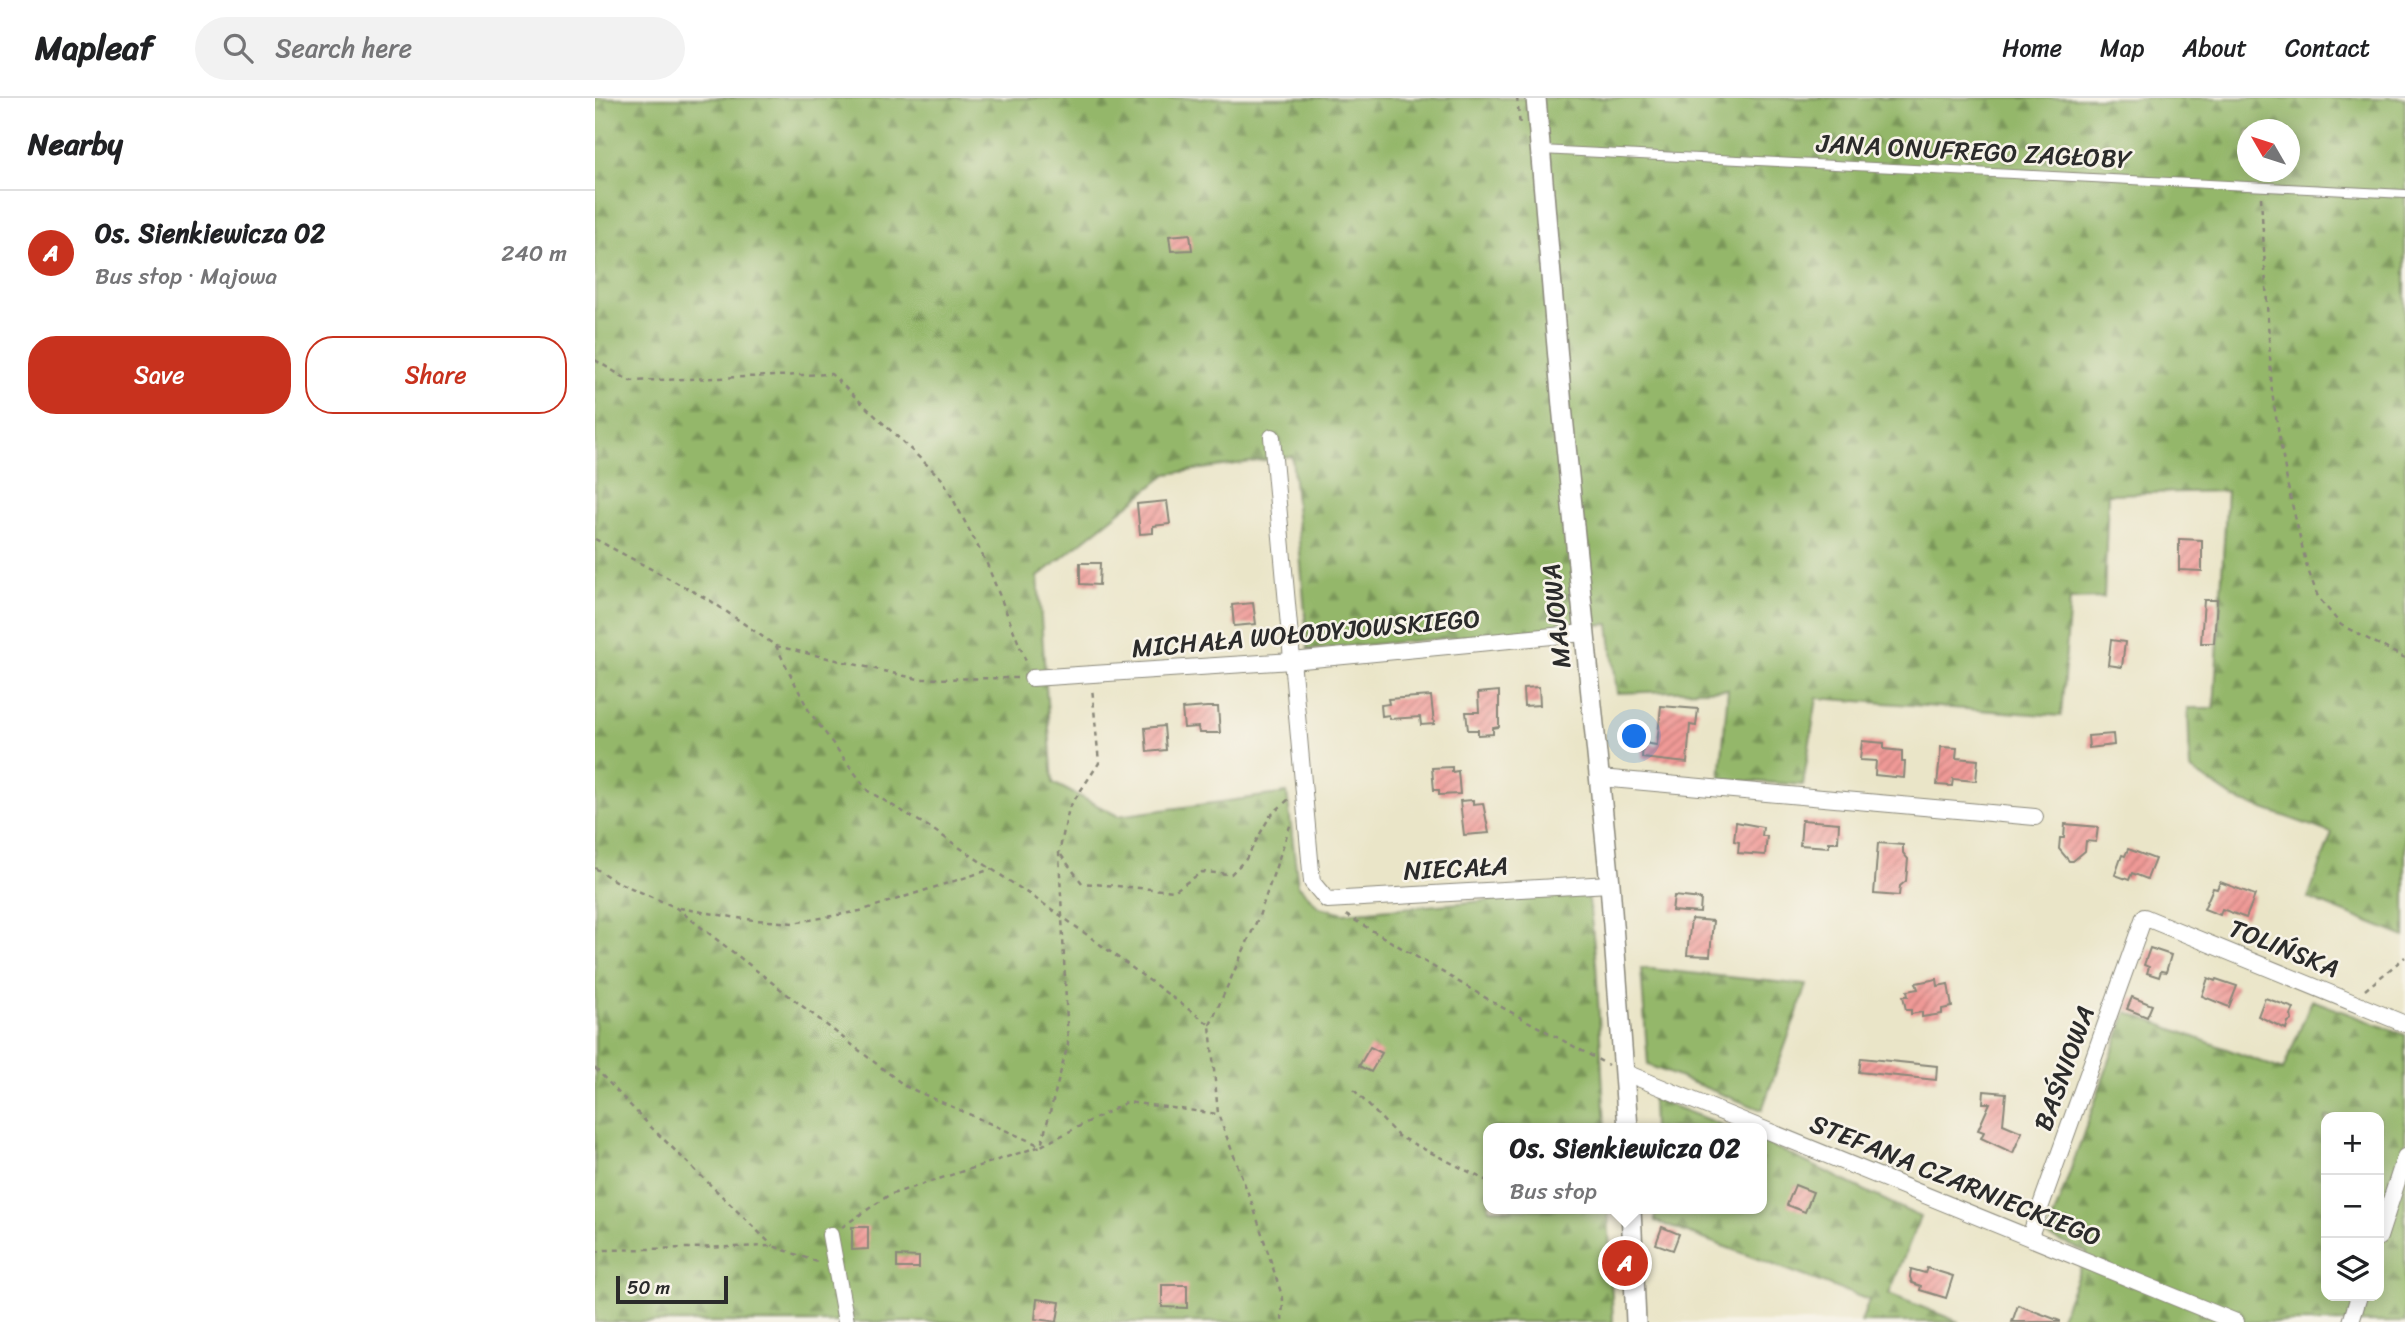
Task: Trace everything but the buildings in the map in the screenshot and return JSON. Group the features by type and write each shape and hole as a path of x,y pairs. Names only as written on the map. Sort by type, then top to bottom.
{"street":[{"name":"MAJOWA","path":"1536,98 1562,406 1610,884 1628,1123"},
{"path":"1272,437 1312,882 1327,900"},
{"name":"MICHAŁA WOŁODYJOWSKIEGO","path":"1033,678 1292,661 1584,633"},
{"path":"1599,778 2035,817"},
{"name":"NIECAŁA","path":"1327,900 1610,884"},
{"name":"TOLIŃSKA","path":"2144,917 2354,1004 2404,1020"},
{"name":"BAŚNIOWA","path":"2030,1236 2144,917"},
{"name":"STEFANA CZARNIECKIEGO","path":"1626,1073 1750,1123"},
{"name":"STEFANA CZARNIECKIEGO","path":"1767,1130 2236,1322"},
{"path":"2384,1222 2405,1157"},
{"path":"1631,1214 1636,1322"},
{"path":"830,1235 846,1322"},
{"path":"2351,1322 2358,1301"}],"lane":[{"name":"JANA ONUFREGO ZAGŁOBY","path":"1541,150 2405,194"}],"path":[{"path":"2260,186 2272,393 2288,487 2307,567 2318,597 2341,625 2405,658"},
{"path":"595,360 629,381 831,374 943,480 988,564 1033,678 918,679 776,646 711,601 595,539"},
{"path":"776,646 809,711 868,791 929,827 1060,915 1210,1025"},
{"path":"1041,1146 1068,1044 1059,853 1069,808 1098,764 1090,674"},
{"path":"1059,853 1082,883 1174,891 1202,872 1231,874 1246,859 1270,816 1303,787"},
{"path":"1282,1322 1283,1299 1219,1114 1210,1025 1259,916 1295,813"},
{"path":"595,868 615,881 675,907 744,919 793,923 860,911 992,869"},
{"path":"1327,900 1344,913 1496,1004 1626,1073"},
{"path":"675,907 905,1086 1041,1146"},
{"path":"2354,1004 2364,991 2405,957"},
{"path":"595,1068 650,1126 773,1246"},
{"path":"1355,1090 1398,1136 1483,1179"},
{"path":"830,1235 889,1195 1041,1146 1127,1102 1219,1114"},
{"path":"595,1252 773,1246 835,1268"}],"green space":[{"path":"595,98 2405,98 2405,937 2308,898 2332,833 2235,799 2190,769 2188,708 2214,708 2227,491 2108,494 2104,598 2070,599 2061,716 1817,698 1803,785 1720,779 1728,689 1617,693 1609,624 1308,650 1292,456 1167,474 1038,577 1053,783 1118,816 1287,793 1298,885 1319,907 1344,913 1588,892 1596,962 1605,1123 1483,1123 1483,1214 1608,1214 1613,1322 595,1322"},
{"path":"1641,968 1807,985 1762,1110 1648,1065"},
{"path":"2312,1000 2405,1035 2405,1322 2059,1322 2087,1252 2047,1236 2127,1012 2283,1070"},
{"path":"1652,1098 1717,1123 1653,1123"},
{"path":"1767,1143 1920,1217 1889,1294 1959,1322 1861,1322 1869,1300 1655,1221 1655,1214 1767,1214"}],"place":[{"name":"Os. Sienkiewicza 02","path":"1625,1263"}]}
